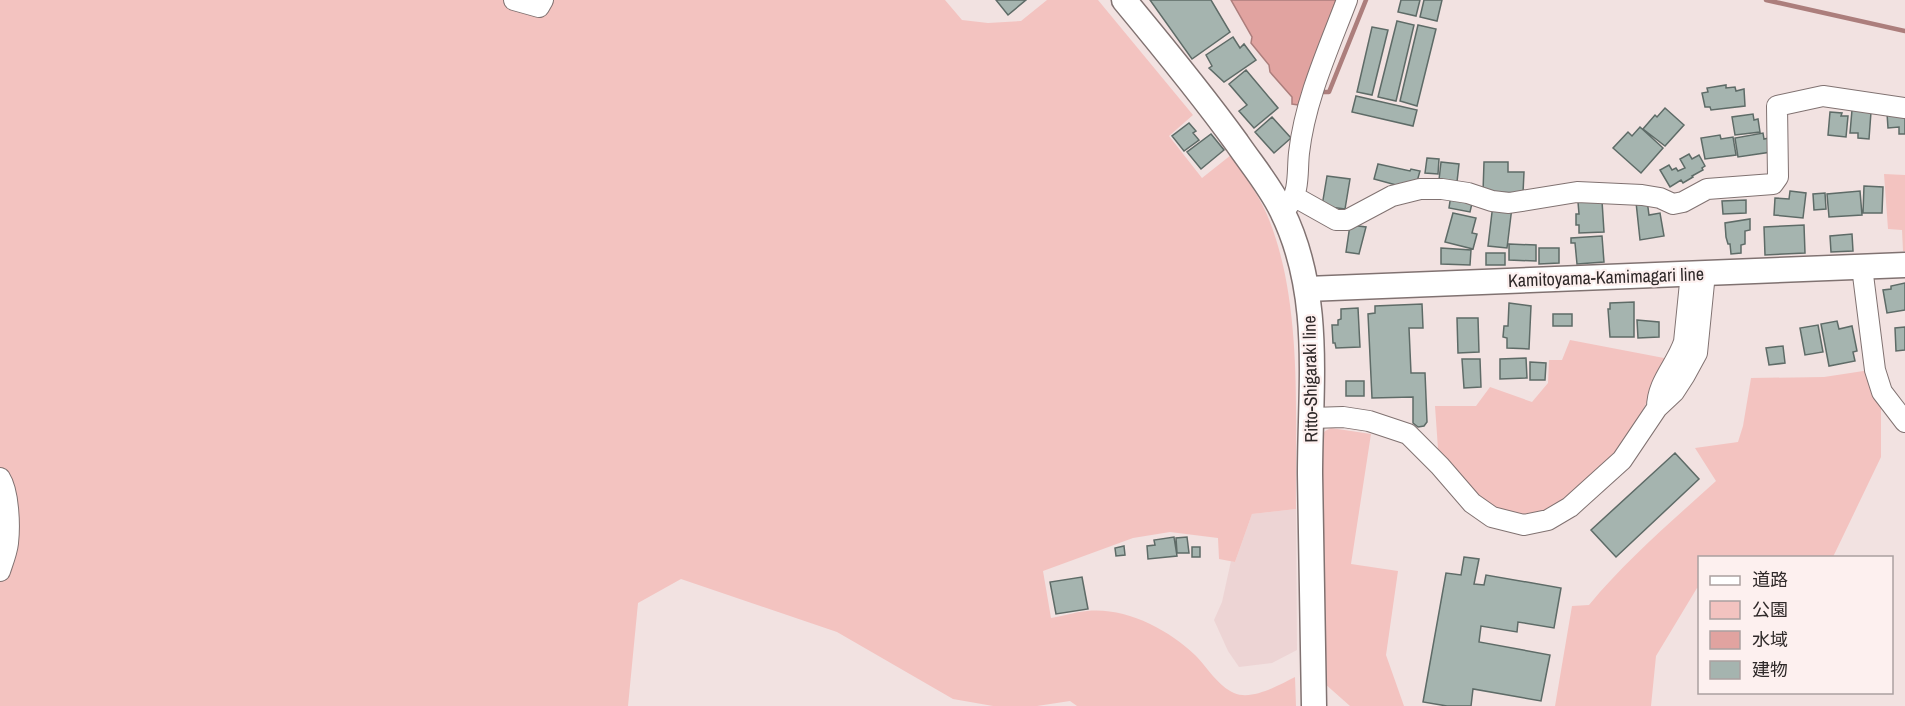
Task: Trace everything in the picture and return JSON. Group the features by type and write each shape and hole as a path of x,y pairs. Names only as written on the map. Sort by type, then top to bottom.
{"main road":[{"name":"Ritto-Shigaraki line","path":"1124,0 1194,83 1270,189 1289,205 1307,289 1312,336 1310,471 1314,706"},
{"name":"Kamitoyama-Kamimagari line","path":"1307,289 1905,265"}],"lane":[{"path":"514,0 539,7 543,0"},
{"path":"1347,0 1307,112 1289,205 1336,220 1347,220 1392,196 1420,189 1442,189 1468,193 1492,201 1509,203 1577,192 1642,195 1673,204 1683,202 1707,189 1773,184 1778,177 1777,106 1823,96 1905,108"},
{"path":"1862,267 1875,370 1882,392 1905,422"},
{"path":"1312,418 1343,417 1369,421 1408,434 1472,503 1492,517 1524,525 1548,520 1570,507 1622,460 1657,408 1674,392 1697,353 1698,273"},
{"path":"0,478 7,501 8,545 0,571"}],"shaded area":[{"path":"1296,509 1297,650 1272,663 1239,667 1228,651 1214,620 1222,602 1231,561 1235,562 1252,514"}],"green space":[{"path":"0,0 945,0 962,20 988,23 1021,21 1047,0 1098,0 1193,115 1169,136 1202,178 1231,155 1257,196 1270,222 1281,255 1292,326 1296,400 1296,509 1252,514 1235,562 1219,559 1218,538 1170,532 1133,538 1043,571 1051,618 1101,611 1131,616 1159,629 1184,645 1218,681 1234,693 1257,694 1295,677 1296,706 1077,706 1070,701 1037,706 993,706 953,699 837,632 681,579 638,603 628,706 0,706"},
{"path":"1884,174 1905,175 1905,251 1903,251 1902,230 1888,229"},
{"path":"1570,340 1664,358 1666,363 1623,445 1566,503 1532,518 1517,517 1483,503 1438,449 1435,406 1476,406 1490,387 1532,402 1548,383 1549,360 1562,360"},
{"path":"1870,370 1881,406 1881,457 1833,556 1698,556 1698,588 1656,656 1651,706 1555,706 1572,606 1589,605 1634,556 1716,481 1695,448 1738,442 1751,378 1824,377"},
{"path":"1331,428 1371,434 1351,564 1398,571 1386,655 1404,706 1350,706 1324,683 1320,440 1325,431"}],"water":[{"path":"1231,0 1336,0 1298,105 1292,104 1292,97 1270,72 1269,65 1251,43 1252,37"}],"building":[{"path":"996,0 1026,0 1008,15"},
{"path":"1150,0 1211,0 1230,32 1192,59"},
{"path":"1401,0 1420,0 1416,16 1398,12"},
{"path":"1424,0 1442,0 1437,21 1420,17"},
{"path":"1397,21 1414,25 1396,101 1378,97"},
{"path":"1418,25 1436,29 1417,106 1400,101"},
{"path":"1372,27 1388,30 1372,95 1357,92"},
{"path":"1233,37 1240,48 1244,44 1256,60 1224,82 1209,68 1212,66 1206,55"},
{"path":"1246,70 1278,108 1254,128 1239,111 1247,105 1229,84"},
{"path":"1726,85 1726,88 1735,87 1736,91 1744,89 1745,106 1711,110 1710,107 1705,107 1702,93 1708,92 1707,88"},
{"path":"1356,96 1417,110 1413,126 1352,112"},
{"path":"1665,108 1684,125 1665,146 1643,129 1655,115 1657,117"},
{"path":"1852,110 1871,112 1869,139 1858,138 1858,133 1850,133"},
{"path":"1830,112 1848,116 1846,137 1828,135"},
{"path":"1887,113 1905,113 1905,134 1899,134 1899,127 1888,128"},
{"path":"1753,114 1754,120 1758,119 1760,132 1735,135 1732,117"},
{"path":"1272,117 1291,138 1274,153 1255,132"},
{"path":"1189,123 1196,131 1193,133 1199,140 1184,151 1172,136"},
{"path":"1640,127 1663,148 1641,173 1613,148 1628,132 1632,136"},
{"path":"1763,133 1764,139 1769,138 1771,152 1738,157 1735,138"},
{"path":"1211,134 1224,150 1201,169 1187,152"},
{"path":"1720,135 1721,139 1733,137 1736,155 1705,159 1701,138"},
{"path":"1689,154 1692,159 1699,155 1705,166 1703,170 1683,183 1681,180 1670,187 1660,170 1669,165 1672,170 1676,168 1678,171 1685,168 1680,159"},
{"path":"1427,158 1439,159 1438,174 1425,173"},
{"path":"1441,162 1459,164 1457,182 1439,180"},
{"path":"1484,162 1508,162 1508,172 1524,172 1523,193 1483,192"},
{"path":"1378,164 1420,171 1416,185 1407,188 1374,179"},
{"path":"1327,176 1350,179 1345,209 1322,206"},
{"path":"1864,186 1883,187 1882,213 1863,213"},
{"path":"1790,191 1806,193 1803,218 1774,215 1775,198 1789,199"},
{"path":"1860,191 1862,215 1829,217 1827,194"},
{"path":"1825,193 1826,209 1814,210 1813,194"},
{"path":"1451,195 1473,199 1470,212 1449,208"},
{"path":"1647,200 1649,215 1660,213 1664,236 1640,240 1636,202"},
{"path":"1746,200 1746,213 1723,214 1722,201"},
{"path":"1602,201 1604,232 1579,233 1579,225 1576,225 1576,214 1579,214 1578,202"},
{"path":"1493,204 1512,207 1507,248 1488,246"},
{"path":"1453,213 1476,218 1472,233 1477,234 1473,249 1445,242"},
{"path":"1750,219 1750,230 1745,231 1745,244 1741,245 1741,253 1731,254 1725,223"},
{"path":"1350,225 1366,227 1359,254 1346,252"},
{"path":"1804,225 1805,253 1765,255 1764,227"},
{"path":"1852,234 1853,251 1831,252 1830,236"},
{"path":"1602,236 1604,262 1577,264 1575,243 1571,243 1571,238"},
{"path":"1509,244 1536,245 1536,261 1509,260"},
{"path":"1441,248 1471,250 1470,265 1441,264"},
{"path":"1539,248 1559,248 1559,263 1539,264"},
{"path":"1486,253 1505,253 1505,265 1486,265"},
{"path":"1905,283 1905,310 1887,313 1883,290"},
{"path":"1634,302 1634,337 1610,337 1608,309 1610,309 1610,303"},
{"path":"1509,303 1531,306 1529,349 1507,348 1507,338 1503,337 1504,326 1508,326"},
{"path":"1422,304 1423,328 1409,328 1411,373 1425,373 1427,422 1424,426 1418,427 1413,423 1413,397 1372,398 1368,314 1375,313 1375,306"},
{"path":"1358,308 1360,347 1336,348 1333,343 1332,325 1338,325 1338,320 1341,319 1341,309"},
{"path":"1553,314 1572,314 1572,326 1553,326"},
{"path":"1457,318 1478,318 1479,352 1458,353"},
{"path":"1637,320 1659,322 1659,337 1638,338"},
{"path":"1837,321 1839,329 1852,326 1857,351 1853,352 1855,361 1829,366 1821,324"},
{"path":"1818,325 1823,352 1805,355 1800,328"},
{"path":"1905,327 1905,350 1896,351 1895,328"},
{"path":"1783,346 1785,363 1769,365 1766,348"},
{"path":"1526,358 1527,378 1500,379 1500,359"},
{"path":"1462,359 1480,359 1481,387 1464,388"},
{"path":"1530,362 1546,363 1545,380 1530,380"},
{"path":"1346,381 1364,381 1364,396 1346,396"},
{"path":"1675,453 1699,479 1616,557 1591,530"},
{"path":"1174,537 1177,556 1148,559 1147,546 1155,545 1154,540"},
{"path":"1187,537 1189,553 1177,553 1176,538"},
{"path":"1124,546 1125,555 1116,556 1115,548"},
{"path":"1192,547 1200,547 1200,557 1192,557"},
{"path":"1464,557 1479,559 1474,584 1484,585 1486,575 1561,588 1554,628 1518,622 1517,632 1481,626 1479,642 1550,655 1541,701 1473,689 1471,706 1447,706 1423,702 1446,573 1461,575"},
{"path":"1082,577 1088,609 1056,614 1050,582"}],"waterway":[{"path":"1319,92 1329,92 1366,0"},
{"path":"1766,0 1905,31"}]}
